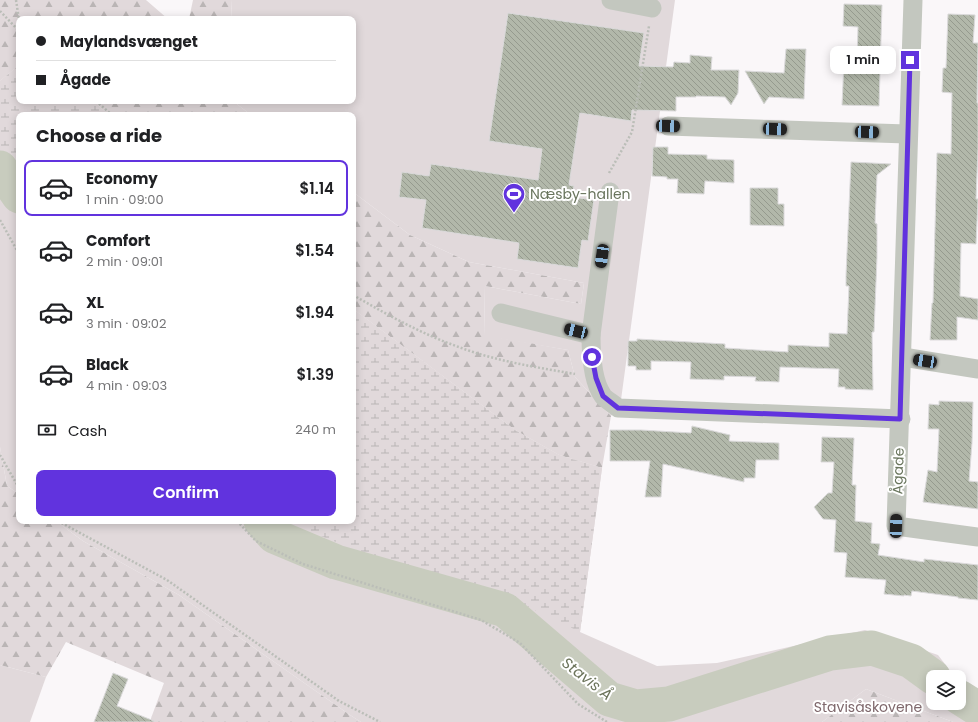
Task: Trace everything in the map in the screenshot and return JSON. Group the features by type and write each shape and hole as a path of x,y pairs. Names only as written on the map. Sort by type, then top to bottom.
{"street":[{"path":"610,0 652,8"},
{"name":"Ågade","path":"913,0 896,526 978,537"},
{"path":"668,126 908,134"},
{"path":"610,192 591,335 592,357 596,378 603,396 618,408 900,419"},
{"path":"501,313 591,335"},
{"path":"902,357 978,369"}],"path":[{"path":"16,0 18,16"},
{"path":"610,192 606,186 609,172 632,132 652,8"},
{"path":"0,11 16,28"},
{"path":"99,104 109,112"},
{"path":"0,220 16,249"},
{"path":"356,297 400,322 456,346 515,364 596,378"},
{"path":"0,455 16,483"},
{"path":"64,524 167,580 339,700 380,722"},
{"path":"240,524 256,540 302,564 481,620 520,643 578,704 607,722"}],"green space":[{"path":"0,0 146,0 165,16 16,16 16,68 0,81"},
{"path":"193,0 232,0 231,16 190,16"},
{"name":"Næsby-hallen","path":"232,0 675,0 621,400 611,416 575,377 568,350 484,336 485,286 581,304 584,283 469,262 410,235 356,194 356,112 247,112 237,104 356,104 356,16 231,16"},
{"path":"16,68 16,104 96,104 106,112 16,112 16,492 7,486 0,447 0,81"},
{"path":"16,68 16,104 96,104 106,112 16,112 16,175 0,152 0,81"},
{"path":"96,104 237,104 247,112 106,112"},
{"path":"356,194 410,235 469,262 584,283 581,304 485,286 484,335 568,350 575,377 611,416 602,468 559,455 515,430 356,311"},
{"path":"356,311 515,430 559,455 602,468 580,632 657,666 717,663 865,630 938,655 950,670 926,670 926,710 966,710 966,688 978,691 978,722 953,722 866,689 822,722 361,722 179,595 83,541 60,524 356,524"},
{"path":"356,311 515,430 559,455 602,468 580,632 504,595 398,566 300,528 295,524 356,524"},
{"path":"0,447 7,486 16,492 16,524 60,524 83,541 179,595 361,722 152,722 150,721 164,683 66,642 46,677 0,665"},
{"path":"0,665 46,677 30,722 0,722"},
{"name":"Stavisåskovene","path":"866,689 953,722 822,722"}],"building":[{"path":"844,4 882,5 879,106 842,105 844,62 857,62 858,27 843,26"},
{"path":"508,13 644,33 639,66 673,67 674,62 690,63 690,55 712,57 711,70 739,70 738,93 731,105 725,97 676,97 676,111 632,110 631,121 580,113 569,185 574,186 572,197 594,200 588,241 582,240 578,268 517,259 519,243 422,228 426,200 399,197 402,172 429,176 431,164 538,180 542,149 489,141"},
{"path":"948,14 975,15 973,43 978,43 978,148 976,199 978,199 976,244 961,243 960,296 978,299 978,320 957,317 957,340 930,340 933,303 937,153 951,154 952,93 942,92 943,68 946,68"},
{"path":"786,49 806,49 804,99 769,97 764,104 745,71 784,73"},
{"path":"653,147 668,147 668,154 707,155 707,159 734,160 734,183 705,181 704,194 677,193 678,179 667,179 667,177 652,176"},
{"path":"851,162 891,164 877,175 875,223 877,224 877,257 874,332 872,332 873,390 845,389 845,387 838,387 839,369 780,367 779,382 755,381 756,377 724,376 724,380 690,379 691,362 651,361 651,370 636,370 636,366 628,366 628,341 637,341 637,339 725,344 725,348 788,352 788,345 829,347 829,333 847,334 849,286 846,286 846,275"},
{"path":"750,188 778,188 778,204 784,204 784,226 750,225"},
{"path":"939,401 973,402 969,481 978,482 978,509 923,502 928,470 937,472 939,429 928,429 929,404 939,405"},
{"path":"692,426 730,435 729,441 779,443 779,460 756,460 755,478 744,478 744,482 663,464 661,497 645,497 650,461 610,461 610,430 691,433"},
{"path":"822,437 854,438 852,485 856,485 855,521 872,523 871,543 880,544 878,555 924,562 924,559 978,565 978,600 912,591 911,596 884,594 886,580 845,577 847,553 834,552 836,520 823,519 814,507 828,493 832,493 834,462 821,462"},
{"path":"113,673 128,679 117,706 154,722 94,722"}],"waterway":[{"name":"Stavis Å","path":"0,168 16,192"},
{"name":"Stavis Å","path":"264,524 274,536 336,562 505,610 609,699 636,707 669,704 830,653 872,648 911,661 926,672"},
{"name":"Stavis Å","path":"966,701 978,709"}],"place":[{"name":"Næsby-hallen","path":"514,214"}],"route":[{"path":"592,357 596,378 603,396 618,408 900,419 910,60"}]}
